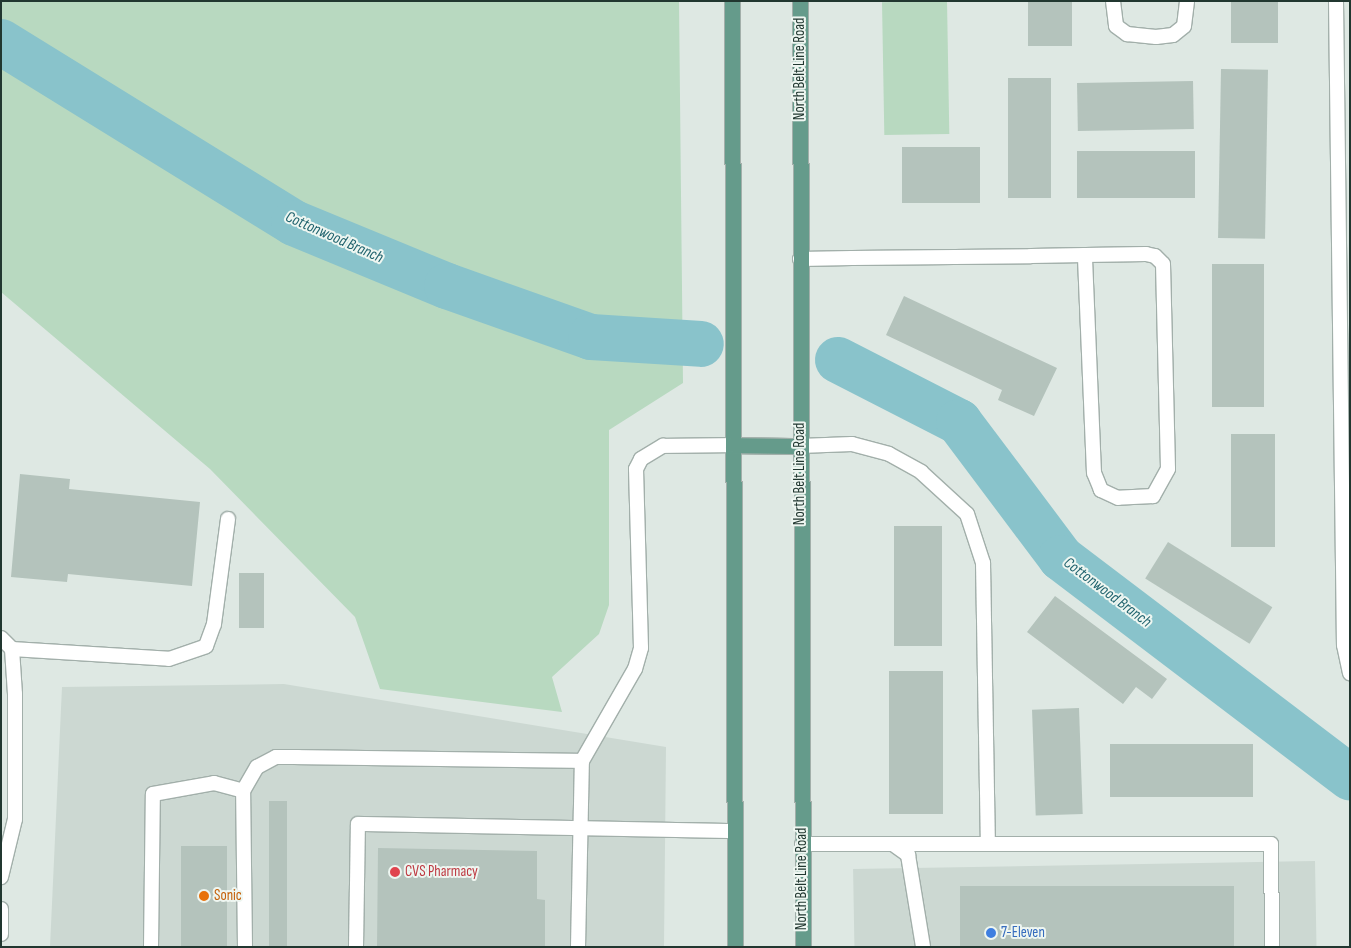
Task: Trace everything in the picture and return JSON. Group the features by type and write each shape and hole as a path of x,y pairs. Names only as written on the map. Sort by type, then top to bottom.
{"main road":[{"path":"732,1 735,947"},
{"name":"North Belt Line Road","path":"800,1 803,947"},
{"path":"733,445 800,446"}],"lane":[{"path":"1113,1 1116,26 1127,34 1156,37 1173,35 1184,26 1187,1"},
{"path":"1336,1 1344,645 1350,673"},
{"path":"800,259 1146,254 1163,264 1168,470 1153,496 1118,498 1101,490 1094,472 1085,255"},
{"path":"800,446 852,444 889,454 921,472 966,514 983,563 988,843"},
{"path":"578,947 579,830 582,761 635,669 641,648 634,491 641,459 663,446 733,445"},
{"path":"12,650 169,659 206,646 214,624 228,519"},
{"path":"1,638 12,650 15,819 1,877"},
{"path":"245,947 243,791 257,767 276,757 582,761"},
{"path":"151,947 154,794 214,783 243,791"},
{"path":"356,947 358,824 579,830 734,831"},
{"path":"802,844 1271,844 1272,947"},
{"path":"893,844 908,855 923,947"},
{"path":"1,909 1,934"}],"shaded area":[{"path":"284,684 666,747 664,947 50,947 62,687"},
{"path":"1315,861 1317,947 854,947 853,869"}],"green space":[{"path":"1,1 679,1 683,383 609,430 609,605 599,634 552,677 562,712 380,689 355,617 210,469 1,292"},
{"path":"947,1 949,134 884,135 882,2"}],"building":[{"path":"1028,1 1072,1 1072,46 1028,46"},
{"path":"1231,1 1278,1 1278,43 1231,43"},
{"path":"1221,69 1268,70 1265,239 1218,238"},
{"path":"1008,78 1051,78 1051,198 1008,198"},
{"path":"1193,81 1194,129 1078,131 1077,83"},
{"path":"902,147 980,147 980,203 902,203"},
{"path":"1077,151 1195,151 1195,198 1077,198"},
{"path":"1212,264 1264,264 1264,407 1212,407"},
{"path":"904,296 1057,368 1034,416 998,400 1002,390 886,335"},
{"path":"1231,434 1275,434 1275,547 1231,547"},
{"path":"20,474 70,479 69,489 200,502 192,586 68,574 67,582 11,577"},
{"path":"894,526 942,526 942,646 894,646"},
{"path":"1168,542 1272,607 1250,644 1145,578"},
{"path":"239,573 264,573 264,628 239,628"},
{"path":"1055,596 1167,679 1152,699 1136,687 1123,704 1027,632"},
{"path":"889,671 943,671 943,814 889,814"},
{"path":"1079,708 1083,814 1036,816 1032,710"},
{"path":"1110,744 1253,744 1253,797 1110,797"},
{"path":"269,801 287,801 287,947 269,947"},
{"name":"Sonic","path":"181,846 227,846 227,947 181,947"},
{"name":"CVS Pharmacy","path":"378,848 537,851 537,899 545,900 545,947 377,947"},
{"path":"960,886 1234,886 1234,947 960,947"}],"waterway":[{"name":"Cottonwood Branch","path":"1,42 294,223 447,286 591,337 701,344"},
{"name":"Cottonwood Branch","path":"838,360 959,422 1061,558 1350,777"}],"place":[{"name":"CVS Pharmacy","path":"395,872"},
{"name":"Sonic","path":"204,896"},
{"name":"7-Eleven","path":"991,933"}]}
